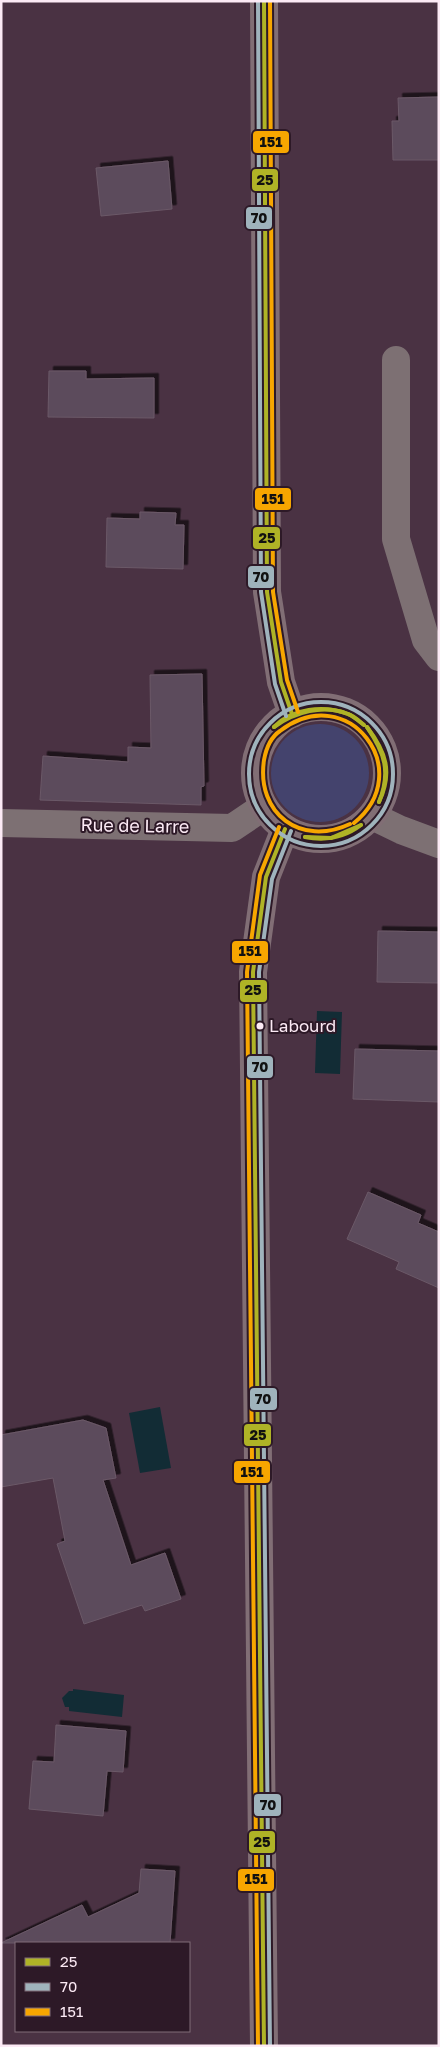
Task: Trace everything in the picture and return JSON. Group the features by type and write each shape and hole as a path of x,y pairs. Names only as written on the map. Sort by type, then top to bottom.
{"main road":[{"path":"264,1 267,592 281,682 292,714"},
{"path":"314,708 336,709 357,718 373,733 383,752 387,774 383,796 372,816 357,828 340,836 321,840 302,837 285,829 263,807 255,784 256,763 262,742 275,726 292,714 314,708"},
{"path":"264,2046 253,972 266,877 285,829"}],"street":[{"path":"396,360 396,539 426,640 439,657"},
{"name":"Rue de Larre","path":"1,824 232,828 263,807"},
{"path":"372,816 401,830 439,844"}],"shaded area":[{"path":"310,724 330,724 339,727 355,738 366,754 369,763 369,783 366,792 355,808 339,819 330,822 310,822 293,814 279,800 271,783 271,763 279,746 293,732"}],"water":[{"path":"317,1011 342,1012 340,1074 315,1073"},
{"path":"160,1407 171,1468 140,1473 129,1413"},
{"path":"73,1689 124,1695 122,1717 69,1711 69,1707 65,1707 62,1698 69,1691 73,1691"}],"building":[{"path":"439,97 439,160 393,160 392,121 399,121 398,98"},
{"path":"168,161 172,209 101,216 96,168"},
{"path":"49,371 86,371 86,379 154,378 154,418 48,417"},
{"path":"140,512 176,513 175,525 184,525 183,569 106,567 107,518 140,519"},
{"path":"202,674 204,786 201,787 201,805 40,800 43,756 128,762 128,747 151,748 150,675"},
{"path":"378,931 439,932 439,983 377,982"},
{"path":"355,1049 439,1051 439,1102 353,1099"},
{"path":"368,1192 421,1215 418,1223 439,1232 439,1288 396,1269 399,1262 347,1239"},
{"path":"83,1420 106,1428 116,1478 103,1480 131,1565 165,1553 181,1599 145,1611 142,1605 84,1624 57,1544 65,1541 53,1478 1,1487 1,1435"},
{"path":"56,1725 126,1731 123,1772 107,1771 103,1816 29,1809 33,1761 54,1762"},
{"path":"141,1869 175,1871 170,1942 1,1943 82,1905 88,1917 139,1893"}],"transit line":[{"name":"70","path":"258,1 261,592 275,684 286,716"},
{"name":"25","path":"264,1 267,592 281,682 292,714"},
{"name":"151","path":"270,1 273,592 287,680 298,712"},
{"name":"70","path":"321,702 348,708 361,714 372,723 381,734 387,747 393,774 387,801 381,814 372,825 361,834 348,840 321,846 294,840 281,834 270,825 261,814 255,801 249,774 255,747 261,734 270,723 281,714 294,708 321,702"},
{"name":"25","path":"274,727 281,721 299,712 319,709 348,714 364,725"},
{"name":"25","path":"274,727 291,717 319,710 339,711 354,717 364,725"},
{"name":"151","path":"350,824 332,830 315,831 299,828 286,821 275,810 267,796 263,779 264,760 269,744 280,731 305,718 329,716 350,724 366,738 377,757 379,779 372,802 354,823"},
{"name":"25","path":"367,727 379,745 385,763 386,781 379,802"},
{"name":"25","path":"367,727 378,745 384,763 385,781 379,802"},
{"name":"25","path":"305,837 331,838 361,825"},
{"name":"25","path":"305,837 320,839 341,836 361,825"},
{"name":"151","path":"258,2046 247,972 260,875 279,827"},
{"name":"25","path":"264,2046 253,972 266,877 285,829"},
{"name":"70","path":"270,2046 259,972 272,879 291,831"}],"place":[{"name":"Labourd","path":"260,1026"}]}
